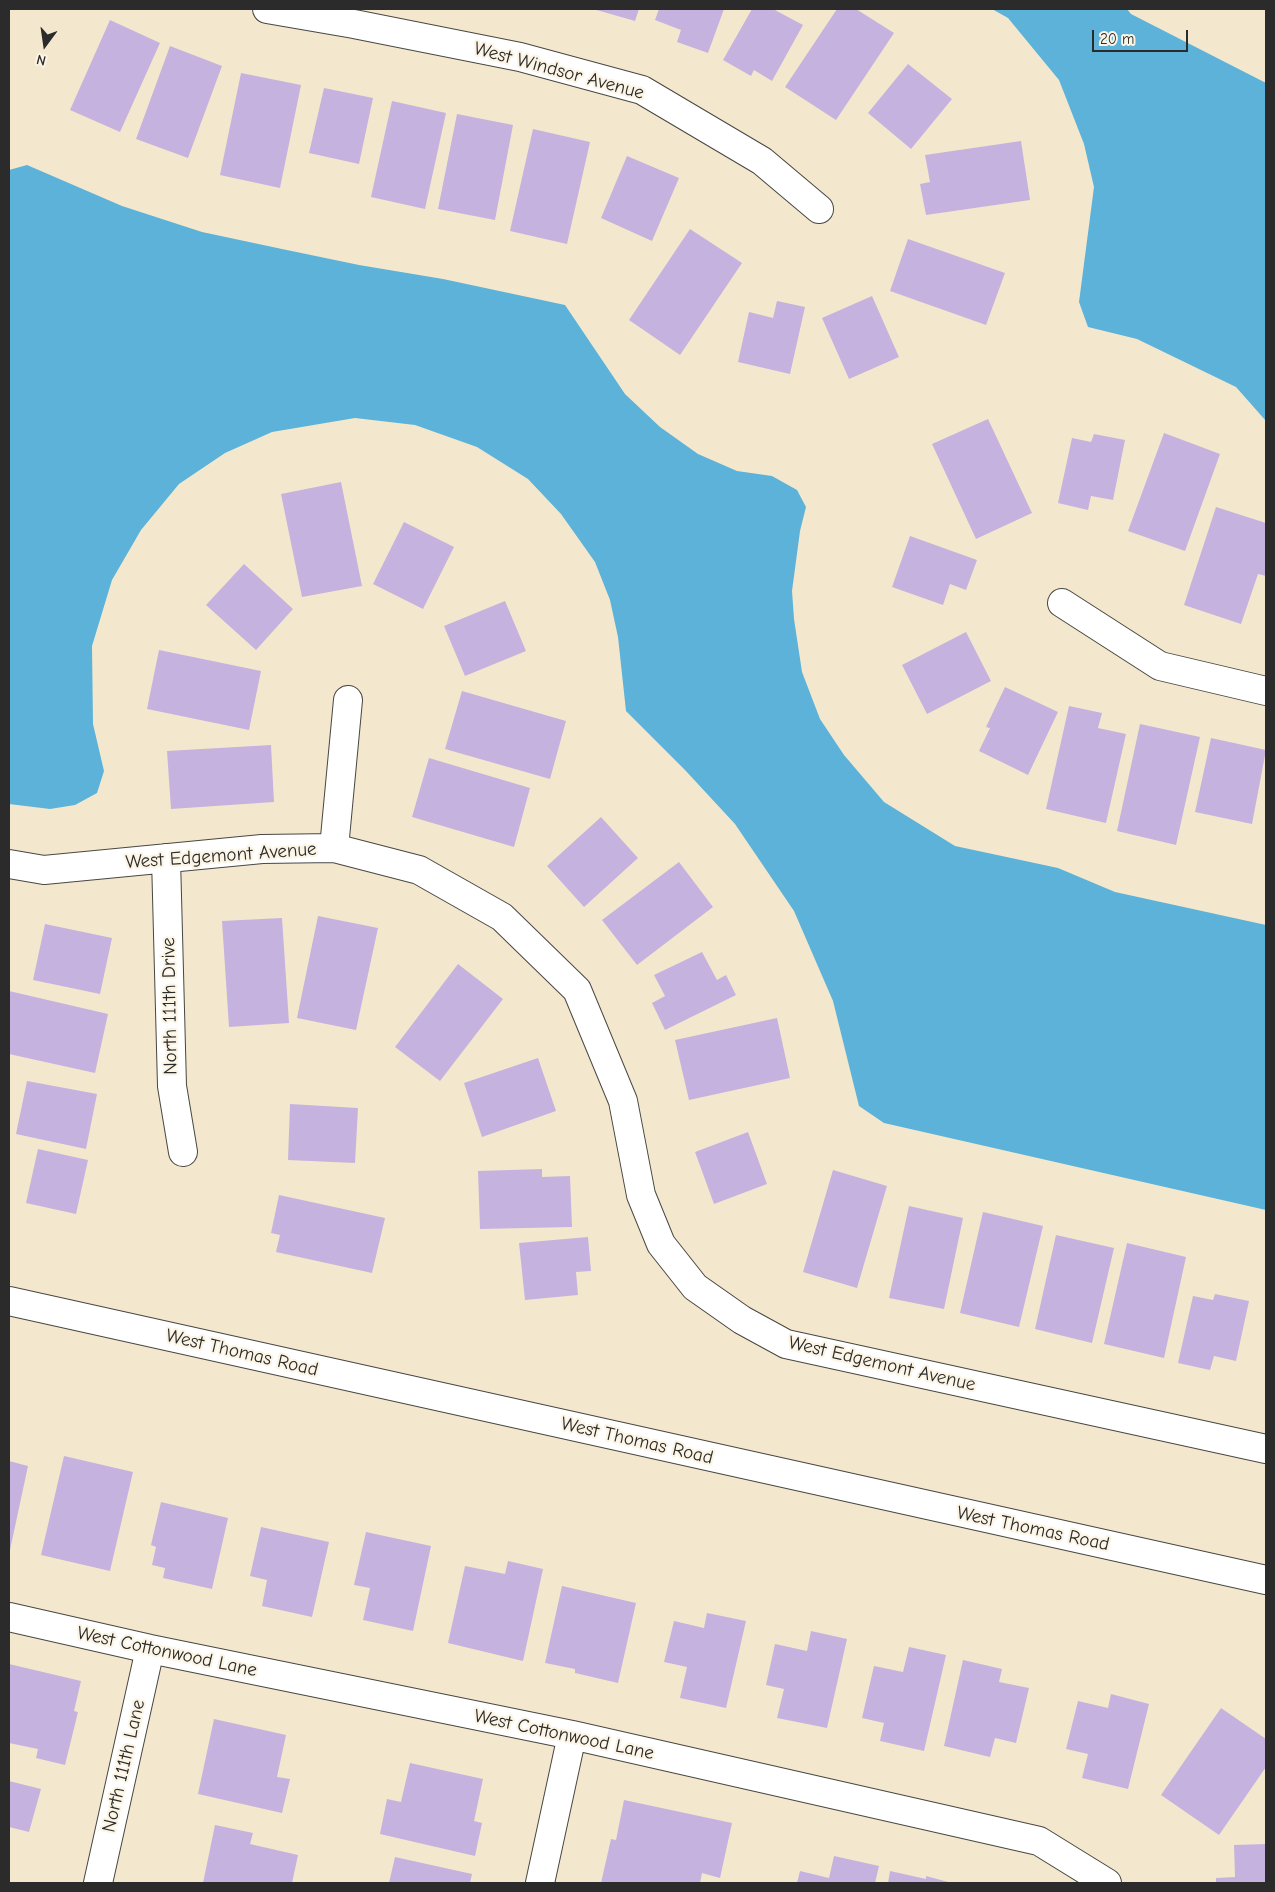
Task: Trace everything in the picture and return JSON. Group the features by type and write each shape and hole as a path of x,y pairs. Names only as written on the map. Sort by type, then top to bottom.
{"street":[{"name":"West Windsor Avenue","path":"267,9 520,57 642,90 762,161 819,209"},
{"path":"1062,603 1160,666 1266,691"},
{"path":"334,848 348,700"},
{"name":"West Edgemont Avenue","path":"9,864 44,870 262,849 334,848 419,870 502,917 577,990 623,1101 641,1195 661,1244 695,1287 742,1320 786,1344 1266,1449"},
{"name":"North 111th Drive","path":"166,858 172,1086 183,1152"},
{"name":"West Thomas Road","path":"9,1301 1266,1580"},
{"name":"West Cottonwood Lane","path":"9,1617 150,1649 572,1735 1039,1841 1107,1883"},
{"name":"North 111th Lane","path":"98,1883 150,1649"},
{"path":"540,1883 572,1735"}],"water":[{"path":"992,9 1127,9 1131,14 1266,83 1266,421 1236,387 1137,339 1088,327 1079,302 1094,187 1084,144 1059,80 1008,18"},
{"path":"27,165 122,206 202,232 565,305 625,394 660,427 698,454 737,471 772,476 797,490 806,507 800,531 792,591 802,672 820,719 844,755 884,802 955,846 1058,868 1115,892 1266,925 1266,1210 884,1123 859,1106 833,1001 794,911 735,824 685,770 626,711 618,637 610,600 595,562 561,514 528,479 477,447 415,425 355,418 272,432 225,453 179,484 141,530 112,580 92,646 93,724 104,771 97,793 75,805 50,809 9,804 9,170"}],"building":[{"path":"593,9 639,9 635,21"},
{"path":"659,9 724,9 708,53 677,42 681,30 655,20"},
{"path":"752,9 773,9 803,25 772,81 754,70 751,76 723,60"},
{"path":"837,9 856,9 894,33 836,120 785,87"},
{"path":"110,20 160,43 120,132 70,110"},
{"path":"170,46 222,66 188,158 136,139"},
{"path":"908,64 952,99 911,149 868,113"},
{"path":"241,73 301,85 280,188 220,175"},
{"path":"324,88 373,98 359,164 309,153"},
{"path":"392,101 446,113 425,209 371,197"},
{"path":"457,114 513,125 495,220 438,209"},
{"path":"533,129 590,142 567,244 510,231"},
{"path":"1021,141 1030,200 926,215 920,184 930,182 925,155"},
{"path":"627,156 679,178 652,241 601,218"},
{"path":"690,229 742,263 680,355 629,320"},
{"path":"908,239 1005,273 986,325 890,291"},
{"path":"872,296 899,357 849,379 822,318"},
{"path":"777,301 805,307 790,374 738,362 749,312 773,318"},
{"path":"988,419 1032,513 976,539 932,444"},
{"path":"1164,433 1220,454 1185,551 1128,531"},
{"path":"1094,434 1125,440 1113,500 1091,496 1088,510 1058,503 1072,438 1091,442"},
{"path":"341,482 362,586 302,597 281,494"},
{"path":"1216,507 1266,523 1266,576 1258,574 1241,624 1184,605"},
{"path":"404,522 454,547 423,609 373,584"},
{"path":"910,536 977,560 966,590 950,584 943,605 892,587"},
{"path":"244,564 293,609 256,650 206,605"},
{"path":"505,601 526,651 465,676 444,626"},
{"path":"966,632 991,681 927,714 902,665"},
{"path":"159,650 261,671 249,730 147,709"},
{"path":"1005,687 1058,712 1028,775 979,751 990,728 986,727"},
{"path":"462,691 566,721 550,779 445,749"},
{"path":"1069,706 1102,713 1098,728 1126,734 1106,823 1046,809"},
{"path":"1140,724 1200,737 1176,845 1117,831"},
{"path":"1211,738 1266,750 1252,824 1195,812"},
{"path":"271,745 274,802 171,809 167,751"},
{"path":"429,758 530,788 514,847 412,817"},
{"path":"601,817 638,858 584,907 547,866"},
{"path":"679,862 713,907 637,965 602,920"},
{"path":"318,916 378,928 356,1030 297,1018"},
{"path":"282,918 289,1023 229,1027 222,921"},
{"path":"45,924 112,938 100,994 33,980"},
{"path":"702,952 717,980 726,975 736,995 665,1030 652,1003 665,996 654,975"},
{"path":"458,964 503,999 440,1081 395,1047"},
{"path":"9,991 108,1014 95,1073 9,1054"},
{"path":"777,1018 790,1078 689,1100 675,1040"},
{"path":"538,1058 556,1111 482,1137 464,1083"},
{"path":"27,1081 97,1094 86,1149 16,1134"},
{"path":"290,1104 358,1108 355,1163 288,1160"},
{"path":"748,1132 767,1184 714,1204 695,1152"},
{"path":"38,1149 88,1160 76,1214 26,1203"},
{"path":"542,1169 542,1177 570,1176 572,1227 480,1229 478,1171"},
{"path":"833,1170 887,1186 857,1288 803,1272"},
{"path":"279,1195 385,1218 372,1273 276,1252 280,1235 271,1233"},
{"path":"909,1206 963,1218 944,1309 889,1298"},
{"path":"983,1212 1043,1226 1019,1327 960,1313"},
{"path":"1056,1235 1114,1248 1092,1343 1035,1329"},
{"path":"588,1237 591,1271 576,1272 578,1295 525,1300 519,1243"},
{"path":"1127,1243 1186,1257 1164,1358 1104,1344"},
{"path":"1215,1294 1249,1301 1236,1361 1214,1356 1210,1370 1178,1363 1193,1296 1213,1300"},
{"path":"64,1456 133,1472 110,1571 41,1555"},
{"path":"9,1461 28,1466 10,1550 9,1550"},
{"path":"161,1502 228,1518 212,1589 163,1578 165,1568 152,1565 156,1547 151,1545"},
{"path":"261,1527 329,1542 312,1617 262,1606 267,1580 250,1576"},
{"path":"366,1532 431,1546 413,1631 363,1620 370,1588 354,1585"},
{"path":"508,1561 543,1569 523,1661 448,1643 465,1566 505,1574"},
{"path":"562,1586 636,1603 618,1683 575,1673 575,1669 545,1663"},
{"path":"707,1613 746,1621 726,1708 680,1698 687,1667 664,1662 674,1621 704,1628"},
{"path":"811,1631 847,1639 827,1728 777,1718 784,1689 766,1685 775,1644 807,1651"},
{"path":"909,1647 946,1655 924,1751 880,1741 884,1723 862,1718 874,1666 903,1672"},
{"path":"963,1660 1002,1669 999,1682 1029,1688 1016,1743 995,1738 990,1757 944,1746"},
{"path":"9,1664 81,1681 74,1711 78,1712 65,1765 36,1758 38,1749 9,1743"},
{"path":"1111,1694 1149,1704 1128,1789 1082,1778 1088,1754 1066,1749 1078,1701 1108,1708"},
{"path":"1221,1708 1266,1739 1266,1767 1219,1835 1161,1795"},
{"path":"214,1719 286,1735 277,1777 290,1779 282,1813 198,1794"},
{"path":"410,1763 483,1779 474,1821 482,1823 475,1856 380,1834 387,1799 401,1802"},
{"path":"9,1781 41,1789 29,1832 9,1827"},
{"path":"624,1800 732,1823 720,1878 702,1873 700,1883 601,1883 611,1839 616,1840"},
{"path":"215,1825 253,1833 250,1844 298,1855 292,1883 203,1883"},
{"path":"1266,1844 1266,1883 1216,1883 1216,1878 1235,1877 1234,1845"},
{"path":"834,1856 879,1866 875,1883 797,1883 800,1871 829,1878"},
{"path":"395,1857 472,1874 470,1883 389,1883"},
{"path":"890,1871 926,1879 926,1876 952,1883 888,1883"}]}
